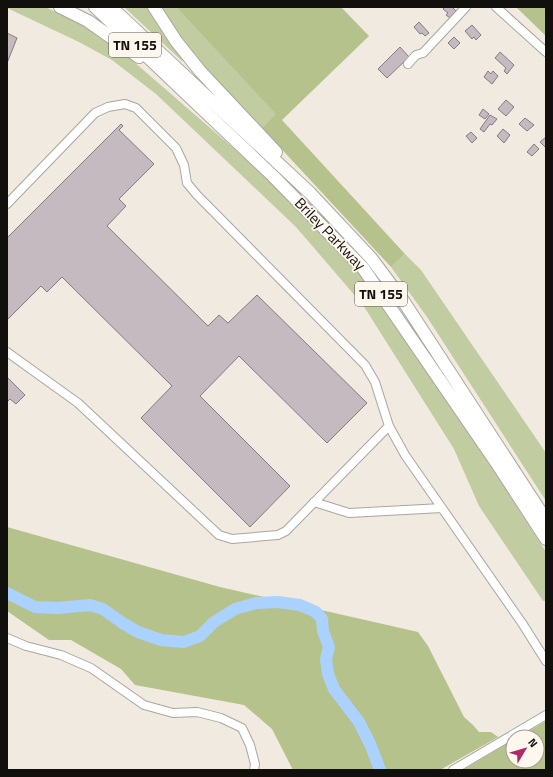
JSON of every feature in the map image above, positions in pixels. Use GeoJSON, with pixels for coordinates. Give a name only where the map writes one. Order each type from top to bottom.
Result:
{"type":"FeatureCollection","features":[{"type":"Feature","properties":{"kind":"highway"},"geometry":{"type":"LineString","coordinates":[[60,7],[88,21],[176,83]]}},
{"type":"Feature","properties":{"kind":"highway","name":"Briley Parkway"},"geometry":{"type":"LineString","coordinates":[[95,7],[274,176],[363,268],[496,462],[546,540]]}},
{"type":"Feature","properties":{"kind":"highway","name":"Briley Parkway"},"geometry":{"type":"LineString","coordinates":[[111,7],[310,193],[371,258],[404,302],[546,520]]}},
{"type":"Feature","properties":{"kind":"highway"},"geometry":{"type":"LineString","coordinates":[[154,7],[176,41],[200,71],[286,162],[310,193]]}},
{"type":"Feature","properties":{"kind":"street"},"geometry":{"type":"LineString","coordinates":[[408,64],[416,55],[423,53],[466,7]]}},
{"type":"Feature","properties":{"kind":"street"},"geometry":{"type":"LineString","coordinates":[[496,7],[546,52]]}},
{"type":"Feature","properties":{"kind":"street"},"geometry":{"type":"LineString","coordinates":[[7,204],[95,113],[108,107],[125,104],[136,108],[176,148],[184,165],[187,183],[197,196],[365,365],[375,382],[389,426],[405,455],[522,623],[546,661]]}},
{"type":"Feature","properties":{"kind":"street"},"geometry":{"type":"LineString","coordinates":[[7,352],[78,403],[219,535],[232,539],[278,534],[286,531],[389,426]]}},
{"type":"Feature","properties":{"kind":"street"},"geometry":{"type":"LineString","coordinates":[[314,502],[349,513],[442,508]]}},
{"type":"Feature","properties":{"kind":"street"},"geometry":{"type":"LineString","coordinates":[[7,638],[26,646],[61,655],[91,668],[144,705],[173,713],[197,712],[221,718],[242,728],[250,745],[255,764],[254,770]]}},
{"type":"Feature","properties":{"kind":"street"},"geometry":{"type":"LineString","coordinates":[[453,770],[546,715]]}},
{"type":"Feature","properties":{"kind":"green space"},"geometry":{"type":"Polygon","coordinates":[[[7,7],[45,7],[86,26],[118,48],[262,173],[359,271],[398,322],[546,552],[546,601],[543,601],[479,506],[454,449],[363,305],[296,227],[156,94],[112,60],[7,7]]]}},
{"type":"Feature","properties":{"kind":"green space"},"geometry":{"type":"Polygon","coordinates":[[[124,7],[151,7],[186,59],[182,61],[124,7]]]}},
{"type":"Feature","properties":{"kind":"green space"},"geometry":{"type":"Polygon","coordinates":[[[162,7],[176,7],[277,114],[262,128],[198,60],[178,34],[162,7]]]}},
{"type":"Feature","properties":{"kind":"green space"},"geometry":{"type":"Polygon","coordinates":[[[176,7],[341,7],[369,36],[282,120],[405,254],[391,267],[262,128],[276,114],[176,7]]]}},
{"type":"Feature","properties":{"kind":"green space"},"geometry":{"type":"Polygon","coordinates":[[[516,7],[546,7],[546,36],[516,7]]]}},
{"type":"Feature","properties":{"kind":"green space"},"geometry":{"type":"Polygon","coordinates":[[[405,254],[421,270],[546,453],[546,501],[427,317],[391,267],[405,254]]]}},
{"type":"Feature","properties":{"kind":"green space"},"geometry":{"type":"Polygon","coordinates":[[[7,527],[220,587],[418,632],[428,646],[464,717],[479,732],[491,732],[498,737],[440,770],[293,770],[272,729],[244,705],[135,685],[121,669],[71,640],[49,640],[7,611],[7,527]]]}},
{"type":"Feature","properties":{"kind":"green space"},"geometry":{"type":"Polygon","coordinates":[[[546,721],[546,770],[463,770],[505,745],[505,769],[545,769],[545,729],[532,729],[546,721]]]}},
{"type":"Feature","properties":{"kind":"building"},"geometry":{"type":"Polygon","coordinates":[[[445,7],[452,7],[456,11],[450,18],[446,15],[448,13],[443,9],[445,7]]]}},
{"type":"Feature","properties":{"kind":"building"},"geometry":{"type":"Polygon","coordinates":[[[419,22],[429,33],[425,36],[422,33],[420,34],[414,27],[419,22]]]}},
{"type":"Feature","properties":{"kind":"building"},"geometry":{"type":"Polygon","coordinates":[[[472,25],[481,35],[476,40],[474,37],[472,39],[465,31],[472,25]]]}},
{"type":"Feature","properties":{"kind":"building"},"geometry":{"type":"Polygon","coordinates":[[[7,33],[17,38],[7,63],[7,33]]]}},
{"type":"Feature","properties":{"kind":"building"},"geometry":{"type":"Polygon","coordinates":[[[454,37],[460,43],[454,49],[448,43],[454,37]]]}},
{"type":"Feature","properties":{"kind":"building"},"geometry":{"type":"Polygon","coordinates":[[[400,47],[409,57],[387,78],[378,69],[400,47]]]}},
{"type":"Feature","properties":{"kind":"building"},"geometry":{"type":"Polygon","coordinates":[[[500,52],[514,65],[507,74],[504,71],[506,68],[495,58],[500,52]]]}},
{"type":"Feature","properties":{"kind":"building"},"geometry":{"type":"Polygon","coordinates":[[[488,71],[491,74],[493,71],[498,76],[492,84],[484,77],[488,71]]]}},
{"type":"Feature","properties":{"kind":"building"},"geometry":{"type":"Polygon","coordinates":[[[506,100],[514,107],[506,116],[498,109],[506,100]]]}},
{"type":"Feature","properties":{"kind":"building"},"geometry":{"type":"Polygon","coordinates":[[[483,109],[489,114],[485,119],[479,115],[483,109]]]}},
{"type":"Feature","properties":{"kind":"building"},"geometry":{"type":"Polygon","coordinates":[[[490,115],[497,119],[492,125],[490,124],[484,132],[480,129],[490,115]]]}},
{"type":"Feature","properties":{"kind":"building"},"geometry":{"type":"Polygon","coordinates":[[[525,118],[534,125],[527,131],[519,124],[525,118]]]}},
{"type":"Feature","properties":{"kind":"building"},"geometry":{"type":"Polygon","coordinates":[[[121,124],[123,126],[119,130],[154,164],[119,199],[126,206],[107,226],[208,326],[219,315],[228,323],[257,295],[367,403],[327,443],[239,356],[200,396],[290,486],[250,527],[141,418],[172,386],[62,277],[47,292],[41,286],[7,320],[7,238],[121,124]]]}},
{"type":"Feature","properties":{"kind":"building"},"geometry":{"type":"Polygon","coordinates":[[[503,129],[510,135],[504,143],[497,136],[503,129]]]}},
{"type":"Feature","properties":{"kind":"building"},"geometry":{"type":"Polygon","coordinates":[[[471,132],[477,138],[472,143],[466,136],[471,132]]]}},
{"type":"Feature","properties":{"kind":"building"},"geometry":{"type":"Polygon","coordinates":[[[546,137],[546,148],[540,142],[546,137]]]}},
{"type":"Feature","properties":{"kind":"building"},"geometry":{"type":"Polygon","coordinates":[[[534,144],[539,149],[532,156],[527,152],[534,144]]]}},
{"type":"Feature","properties":{"kind":"building"},"geometry":{"type":"Polygon","coordinates":[[[7,377],[25,395],[16,404],[10,399],[7,401],[7,377]]]}},
{"type":"Feature","properties":{"kind":"waterway"},"geometry":{"type":"LineString","coordinates":[[7,593],[35,607],[58,608],[90,605],[103,609],[138,632],[161,640],[184,642],[200,636],[214,622],[235,609],[256,603],[278,602],[300,605],[316,612],[322,619],[323,631],[329,647],[326,659],[328,674],[334,689],[359,722],[371,746],[380,770]]}}]}
